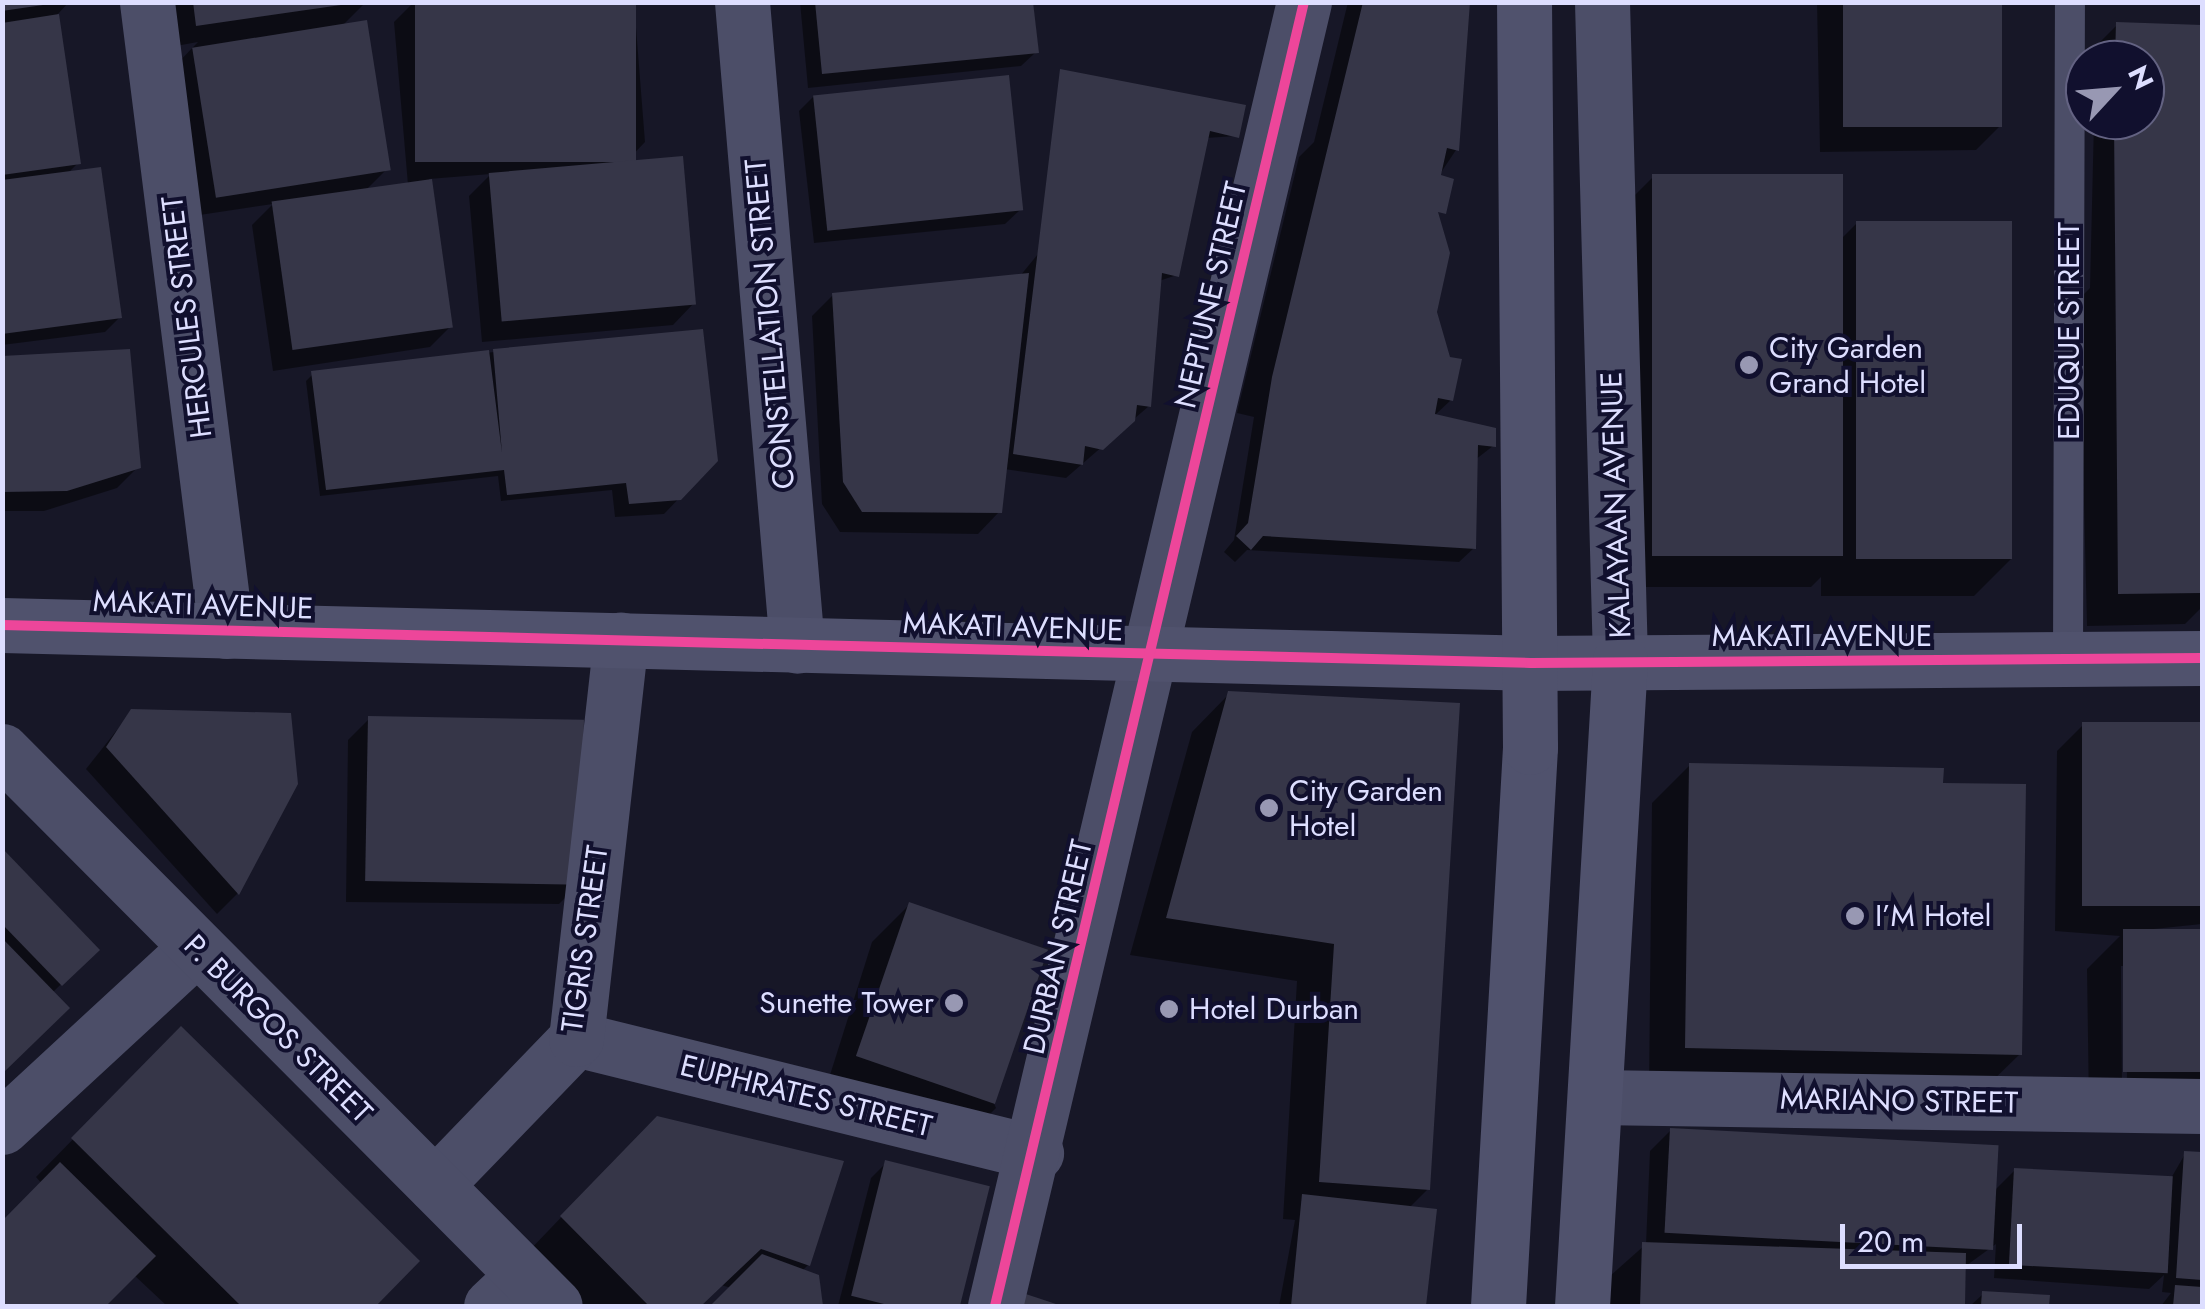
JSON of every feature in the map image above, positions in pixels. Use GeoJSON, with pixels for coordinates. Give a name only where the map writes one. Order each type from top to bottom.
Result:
{"type":"FeatureCollection","features":[{"type":"Feature","properties":{"kind":"main road"},"geometry":{"type":"LineString","coordinates":[[1498,1306],[1531,664],[1524,2]]}},
{"type":"Feature","properties":{"kind":"main road","name":"MAKATI AVENUE"},"geometry":{"type":"LineString","coordinates":[[2,624],[1531,664],[1620,660],[2202,658]]}},
{"type":"Feature","properties":{"kind":"main road","name":"KALAYAAN AVENUE"},"geometry":{"type":"LineString","coordinates":[[1582,1306],[1620,660]]}},
{"type":"Feature","properties":{"kind":"street","name":"HERCULES STREET"},"geometry":{"type":"LineString","coordinates":[[148,2],[226,631]]}},
{"type":"Feature","properties":{"kind":"street","name":"CONSTELLATION STREET"},"geometry":{"type":"LineString","coordinates":[[742,2],[797,646]]}},
{"type":"Feature","properties":{"kind":"street","name":"NEPTUNE STREET"},"geometry":{"type":"LineString","coordinates":[[1150,655],[1304,2]]}},
{"type":"Feature","properties":{"kind":"street","name":"KALAYAAN AVENUE"},"geometry":{"type":"LineString","coordinates":[[1602,2],[1620,660]]}},
{"type":"Feature","properties":{"kind":"street","name":"TIGRIS STREET"},"geometry":{"type":"LineString","coordinates":[[436,1185],[576,1038],[621,640]]}},
{"type":"Feature","properties":{"kind":"street","name":"DURBAN STREET"},"geometry":{"type":"LineString","coordinates":[[995,1306],[1036,1153],[1150,655]]}},
{"type":"Feature","properties":{"kind":"street","name":"P. BURGOS STREET"},"geometry":{"type":"LineString","coordinates":[[2,751],[436,1185],[523,1296]]}},
{"type":"Feature","properties":{"kind":"street"},"geometry":{"type":"LineString","coordinates":[[2,1127],[196,949]]}},
{"type":"Feature","properties":{"kind":"street","name":"EUPHRATES STREET"},"geometry":{"type":"LineString","coordinates":[[576,1038],[1036,1153]]}},
{"type":"Feature","properties":{"kind":"street","name":"MARIANO STREET"},"geometry":{"type":"LineString","coordinates":[[1595,1097],[2202,1106]]}},
{"type":"Feature","properties":{"kind":"lane","name":"EDUQUE STREET"},"geometry":{"type":"LineString","coordinates":[[2068,659],[2070,2]]}},
{"type":"Feature","properties":{"kind":"building"},"geometry":{"type":"Polygon","coordinates":[[[2,2],[43,2],[43,5],[2,11],[2,2]]]}},
{"type":"Feature","properties":{"kind":"building"},"geometry":{"type":"Polygon","coordinates":[[[193,2],[341,2],[341,5],[196,26],[193,2]]]}},
{"type":"Feature","properties":{"kind":"building"},"geometry":{"type":"Polygon","coordinates":[[[415,2],[636,2],[636,162],[415,162],[415,2]]]}},
{"type":"Feature","properties":{"kind":"building"},"geometry":{"type":"Polygon","coordinates":[[[815,2],[1033,2],[1039,53],[822,74],[815,2]]]}},
{"type":"Feature","properties":{"kind":"building"},"geometry":{"type":"Polygon","coordinates":[[[1363,2],[1470,2],[1459,151],[1447,148],[1441,175],[1454,179],[1446,214],[1438,212],[1450,253],[1437,312],[1450,357],[1462,359],[1453,401],[1438,398],[1435,414],[1496,428],[1496,447],[1478,445],[1476,549],[1263,536],[1251,550],[1236,536],[1248,523],[1272,377],[1363,2]]]}},
{"type":"Feature","properties":{"kind":"building"},"geometry":{"type":"Polygon","coordinates":[[[1843,2],[2002,2],[2002,127],[1843,127],[1843,2]]]}},
{"type":"Feature","properties":{"kind":"building"},"geometry":{"type":"Polygon","coordinates":[[[59,14],[81,164],[2,175],[2,23],[59,14]]]}},
{"type":"Feature","properties":{"kind":"building"},"geometry":{"type":"Polygon","coordinates":[[[367,20],[391,170],[216,198],[192,48],[367,20]]]}},
{"type":"Feature","properties":{"kind":"building"},"geometry":{"type":"Polygon","coordinates":[[[2116,22],[2202,25],[2202,593],[2118,594],[2114,140],[2165,140],[2165,40],[2116,40],[2116,22]]]}},
{"type":"Feature","properties":{"kind":"building"},"geometry":{"type":"Polygon","coordinates":[[[1060,69],[1246,105],[1239,138],[1210,131],[1179,277],[1162,273],[1151,407],[1137,405],[1135,421],[1103,450],[1085,446],[1083,465],[1013,454],[1060,69]]]}},
{"type":"Feature","properties":{"kind":"building"},"geometry":{"type":"Polygon","coordinates":[[[1009,75],[1023,210],[827,231],[813,96],[1009,75]]]}},
{"type":"Feature","properties":{"kind":"building"},"geometry":{"type":"Polygon","coordinates":[[[683,156],[696,304],[502,321],[489,173],[683,156]]]}},
{"type":"Feature","properties":{"kind":"building"},"geometry":{"type":"Polygon","coordinates":[[[101,167],[122,318],[2,334],[2,180],[101,167]]]}},
{"type":"Feature","properties":{"kind":"building","name":"City Garden Grand Hotel"},"geometry":{"type":"Polygon","coordinates":[[[1652,174],[1843,174],[1843,556],[1652,556],[1652,174]]]}},
{"type":"Feature","properties":{"kind":"building"},"geometry":{"type":"Polygon","coordinates":[[[432,179],[453,328],[292,350],[272,202],[432,179]]]}},
{"type":"Feature","properties":{"kind":"building"},"geometry":{"type":"Polygon","coordinates":[[[1856,221],[2012,221],[2012,559],[1856,559],[1856,221]]]}},
{"type":"Feature","properties":{"kind":"building"},"geometry":{"type":"Polygon","coordinates":[[[1029,273],[1002,513],[862,512],[843,482],[832,293],[1029,273]]]}},
{"type":"Feature","properties":{"kind":"building"},"geometry":{"type":"Polygon","coordinates":[[[703,329],[718,461],[681,500],[629,504],[626,483],[507,495],[504,470],[326,490],[311,371],[489,350],[502,453],[493,349],[703,329]]]}},
{"type":"Feature","properties":{"kind":"building"},"geometry":{"type":"Polygon","coordinates":[[[130,349],[141,468],[67,491],[2,492],[2,356],[130,349]]]}},
{"type":"Feature","properties":{"kind":"building"},"geometry":{"type":"Polygon","coordinates":[[[1228,691],[1460,703],[1430,1190],[1319,1182],[1334,944],[1166,918],[1228,691]]]}},
{"type":"Feature","properties":{"kind":"building"},"geometry":{"type":"Polygon","coordinates":[[[131,709],[291,713],[298,784],[239,895],[106,747],[131,709]]]}},
{"type":"Feature","properties":{"kind":"building"},"geometry":{"type":"Polygon","coordinates":[[[368,716],[584,720],[581,885],[365,881],[368,716]]]}},
{"type":"Feature","properties":{"kind":"building"},"geometry":{"type":"Polygon","coordinates":[[[2082,722],[2202,722],[2202,906],[2082,906],[2082,722]]]}},
{"type":"Feature","properties":{"kind":"building","name":"I’M Hotel"},"geometry":{"type":"Polygon","coordinates":[[[1689,763],[1944,768],[1943,783],[2026,784],[2022,1055],[1685,1048],[1689,763]]]}},
{"type":"Feature","properties":{"kind":"building"},"geometry":{"type":"Polygon","coordinates":[[[2,848],[100,950],[62,986],[2,924],[2,848]]]}},
{"type":"Feature","properties":{"kind":"building","name":"Sunette Tower"},"geometry":{"type":"Polygon","coordinates":[[[909,902],[1048,950],[995,1104],[856,1056],[909,902]]]}},
{"type":"Feature","properties":{"kind":"building"},"geometry":{"type":"Polygon","coordinates":[[[2123,929],[2202,929],[2202,1072],[2123,1072],[2123,929]]]}},
{"type":"Feature","properties":{"kind":"building"},"geometry":{"type":"Polygon","coordinates":[[[2,938],[70,1008],[2,1074],[2,938]]]}},
{"type":"Feature","properties":{"kind":"building"},"geometry":{"type":"Polygon","coordinates":[[[181,1026],[420,1261],[376,1306],[241,1306],[71,1138],[181,1026]]]}},
{"type":"Feature","properties":{"kind":"building"},"geometry":{"type":"Polygon","coordinates":[[[657,1116],[844,1161],[810,1266],[761,1249],[701,1306],[649,1306],[560,1216],[657,1116]]]}},
{"type":"Feature","properties":{"kind":"building"},"geometry":{"type":"Polygon","coordinates":[[[1670,1128],[1999,1145],[1993,1250],[1665,1233],[1670,1128]]]}},
{"type":"Feature","properties":{"kind":"building"},"geometry":{"type":"Polygon","coordinates":[[[2184,1151],[2202,1152],[2202,1280],[2176,1278],[2184,1151]]]}},
{"type":"Feature","properties":{"kind":"building"},"geometry":{"type":"Polygon","coordinates":[[[885,1160],[990,1186],[960,1306],[892,1306],[851,1296],[885,1160]]]}},
{"type":"Feature","properties":{"kind":"building"},"geometry":{"type":"Polygon","coordinates":[[[60,1162],[156,1256],[106,1306],[2,1306],[2,1221],[60,1162]]]}},
{"type":"Feature","properties":{"kind":"building"},"geometry":{"type":"Polygon","coordinates":[[[2014,1168],[2173,1176],[2168,1273],[2009,1265],[2014,1168]]]}},
{"type":"Feature","properties":{"kind":"building"},"geometry":{"type":"Polygon","coordinates":[[[1302,1194],[1437,1209],[1426,1306],[1291,1306],[1302,1194]]]}},
{"type":"Feature","properties":{"kind":"building"},"geometry":{"type":"Polygon","coordinates":[[[1642,1242],[1966,1253],[1965,1306],[1640,1306],[1642,1242]]]}},
{"type":"Feature","properties":{"kind":"building"},"geometry":{"type":"Polygon","coordinates":[[[762,1254],[819,1275],[823,1306],[710,1306],[762,1254]]]}},
{"type":"Feature","properties":{"kind":"building"},"geometry":{"type":"Polygon","coordinates":[[[2175,1285],[2202,1287],[2202,1306],[2173,1306],[2175,1285]]]}},
{"type":"Feature","properties":{"kind":"building"},"geometry":{"type":"Polygon","coordinates":[[[1014,1290],[1062,1306],[1010,1306],[1014,1290]]]}},
{"type":"Feature","properties":{"kind":"building"},"geometry":{"type":"Polygon","coordinates":[[[1982,1291],[2050,1295],[2049,1306],[1981,1306],[1982,1291]]]}},
{"type":"Feature","properties":{"kind":"cycle path"},"geometry":{"type":"LineString","coordinates":[[995,1306],[1304,2]]}},
{"type":"Feature","properties":{"kind":"cycle path"},"geometry":{"type":"LineString","coordinates":[[2,625],[1531,663],[2202,658]]}},
{"type":"Feature","properties":{"kind":"place","name":"City Garden Grand Hotel"},"geometry":{"type":"Point","coordinates":[1749,365]}},
{"type":"Feature","properties":{"kind":"place","name":"City Garden Hotel"},"geometry":{"type":"Point","coordinates":[1269,808]}},
{"type":"Feature","properties":{"kind":"place","name":"I’M Hotel"},"geometry":{"type":"Point","coordinates":[1855,916]}},
{"type":"Feature","properties":{"kind":"place","name":"Sunette Tower"},"geometry":{"type":"Point","coordinates":[954,1003]}},
{"type":"Feature","properties":{"kind":"place","name":"Hotel Durban"},"geometry":{"type":"Point","coordinates":[1169,1009]}}]}
